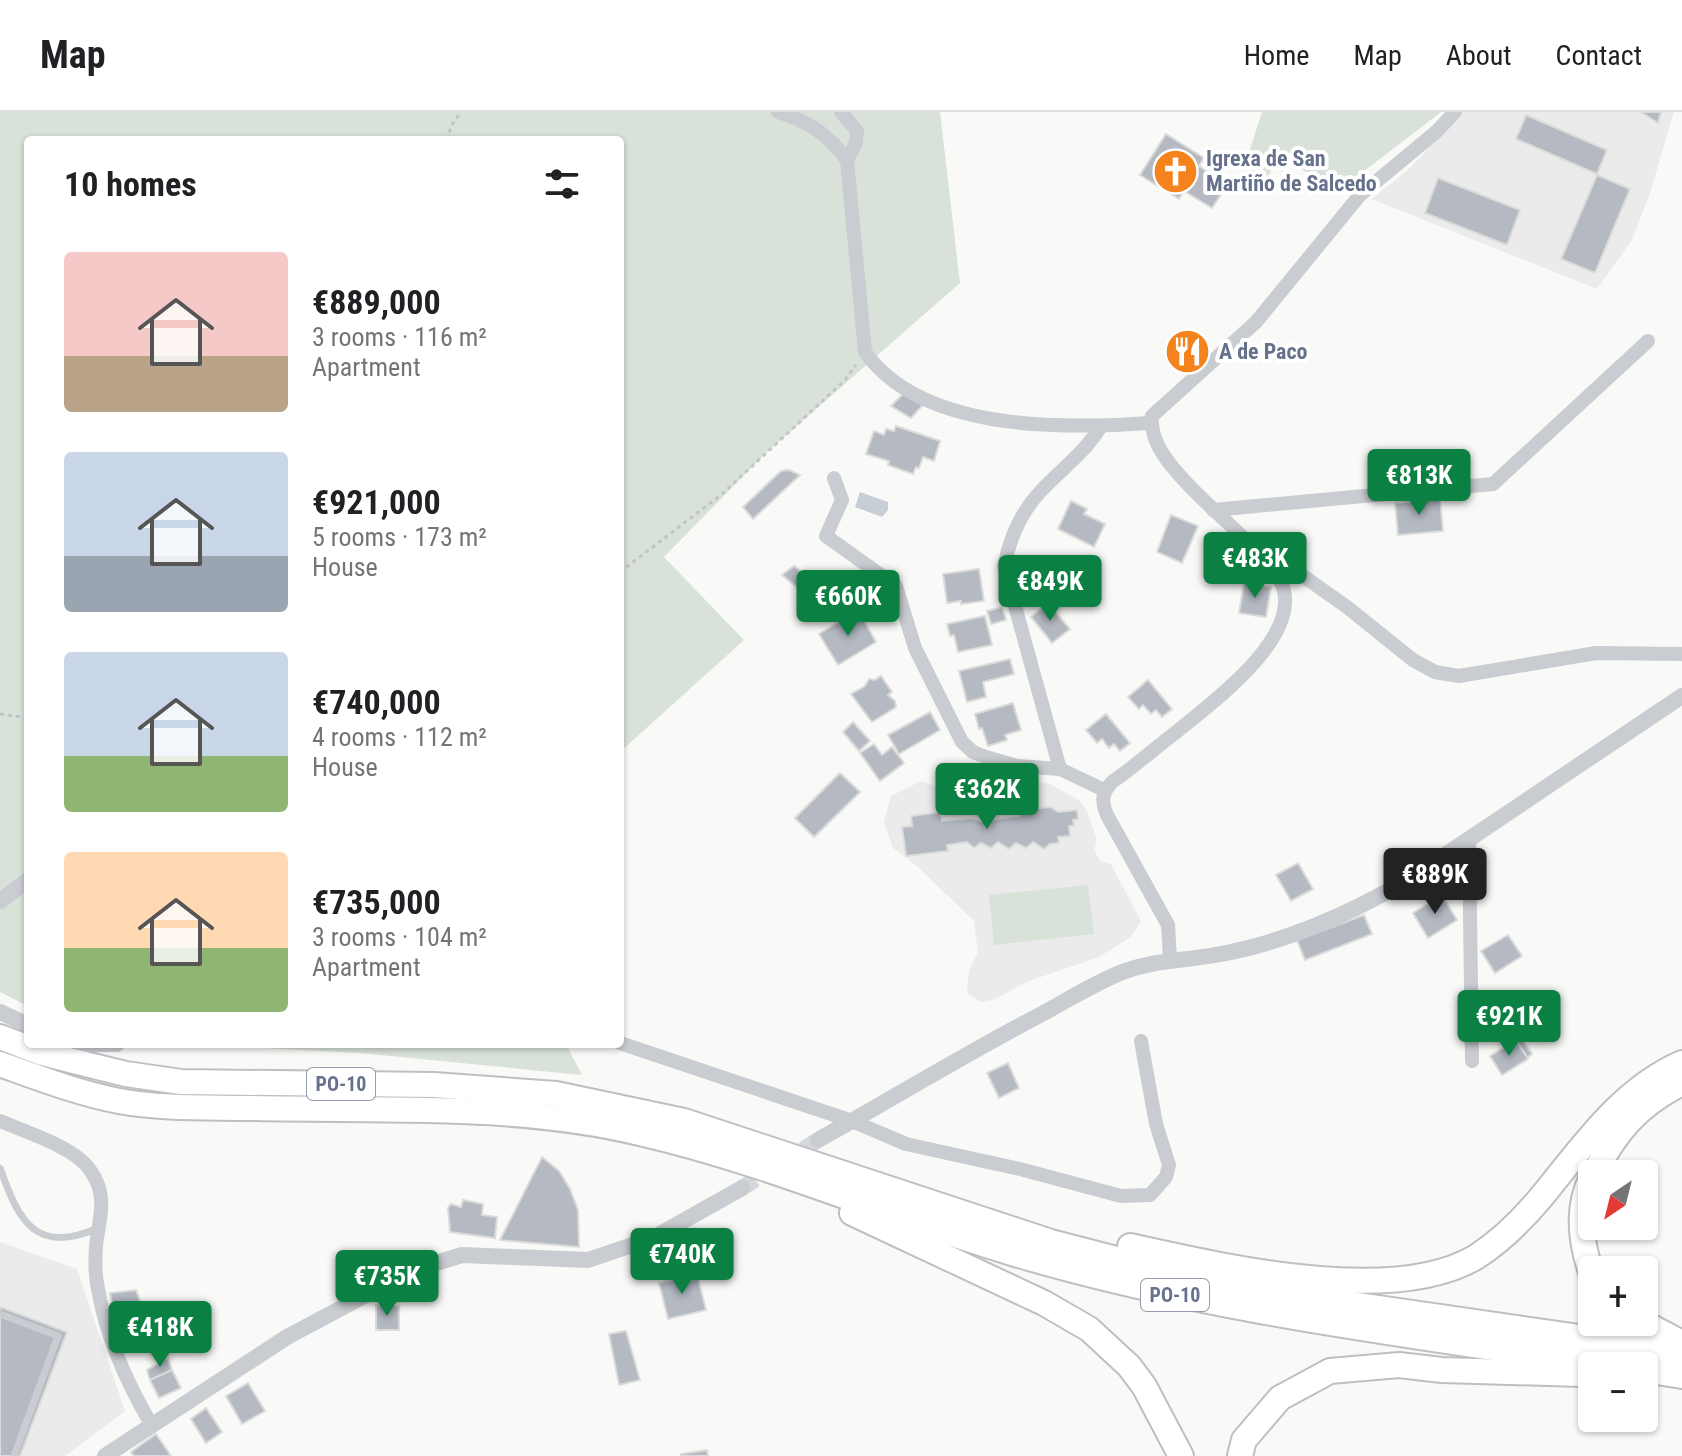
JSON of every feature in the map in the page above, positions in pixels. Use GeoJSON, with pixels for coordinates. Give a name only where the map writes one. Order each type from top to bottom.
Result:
{"type":"FeatureCollection","features":[{"type":"Feature","properties":{"kind":"highway","name":"PO-10"},"geometry":{"type":"LineString","coordinates":[[0,1037],[24,1045]]}},
{"type":"Feature","properties":{"kind":"highway","name":"PO-10"},"geometry":{"type":"LineString","coordinates":[[34,1048],[126,1074],[181,1082],[434,1085],[556,1094],[684,1121],[1051,1242],[1167,1272],[1295,1296],[1682,1352]]}},
{"type":"Feature","properties":{"kind":"highway"},"geometry":{"type":"LineString","coordinates":[[853,1177],[1092,1238],[1209,1263],[1323,1278],[1372,1280],[1413,1277],[1474,1257],[1507,1233],[1627,1098],[1661,1072],[1682,1063]]}},
{"type":"Feature","properties":{"kind":"highway","name":"PO-10"},"geometry":{"type":"LineString","coordinates":[[0,1064],[76,1091],[123,1102],[276,1109],[428,1109],[552,1119],[639,1133],[745,1176],[1166,1294],[1293,1318],[1578,1360]]}},
{"type":"Feature","properties":{"kind":"highway"},"geometry":{"type":"LineString","coordinates":[[1602,1160],[1617,1133],[1634,1115],[1652,1100],[1682,1083]]}},
{"type":"Feature","properties":{"kind":"highway"},"geometry":{"type":"LineString","coordinates":[[745,1176],[1044,1303],[1089,1329],[1129,1366],[1144,1386],[1181,1456]]}},
{"type":"Feature","properties":{"kind":"highway"},"geometry":{"type":"LineString","coordinates":[[1658,1330],[1682,1343]]}},
{"type":"Feature","properties":{"kind":"highway"},"geometry":{"type":"LineString","coordinates":[[1240,1456],[1244,1440],[1280,1398],[1330,1371],[1399,1365],[1442,1370],[1578,1374]]}},
{"type":"Feature","properties":{"kind":"highway"},"geometry":{"type":"LineString","coordinates":[[1658,1374],[1682,1376]]}},
{"type":"Feature","properties":{"kind":"street"},"geometry":{"type":"LineString","coordinates":[[778,112],[818,129],[847,160],[865,352],[875,367],[895,382],[945,408],[1017,422],[1082,428],[1151,423]]}},
{"type":"Feature","properties":{"kind":"street"},"geometry":{"type":"LineString","coordinates":[[841,112],[857,131],[856,143],[847,160]]}},
{"type":"Feature","properties":{"kind":"street"},"geometry":{"type":"LineString","coordinates":[[1170,960],[1168,925],[1107,815],[1104,790],[1229,689],[1255,662],[1278,629],[1284,614],[1283,586],[1256,550],[1193,493],[1171,465],[1155,440],[1152,416],[1256,322],[1360,195],[1436,132],[1455,112]]}},
{"type":"Feature","properties":{"kind":"street"},"geometry":{"type":"LineString","coordinates":[[1213,510],[1493,484],[1648,341]]}},
{"type":"Feature","properties":{"kind":"street"},"geometry":{"type":"LineString","coordinates":[[1060,769],[1004,566],[1010,538],[1026,509],[1041,490],[1089,446],[1101,426]]}},
{"type":"Feature","properties":{"kind":"street"},"geometry":{"type":"LineString","coordinates":[[834,478],[842,500],[826,536],[896,586],[915,648],[962,742],[973,752],[1017,766],[1060,769],[1104,790]]}},
{"type":"Feature","properties":{"kind":"street"},"geometry":{"type":"LineString","coordinates":[[1256,550],[1276,557],[1347,607],[1413,660],[1435,672],[1459,676],[1596,653],[1682,654]]}},
{"type":"Feature","properties":{"kind":"street"},"geometry":{"type":"LineString","coordinates":[[818,1140],[977,1048],[1116,974],[1145,964],[1256,946],[1338,918],[1399,885],[1682,696]]}},
{"type":"Feature","properties":{"kind":"street"},"geometry":{"type":"LineString","coordinates":[[1469,839],[1472,1061]]}},
{"type":"Feature","properties":{"kind":"street"},"geometry":{"type":"LineString","coordinates":[[0,901],[24,883]]}},
{"type":"Feature","properties":{"kind":"street"},"geometry":{"type":"LineString","coordinates":[[0,1012],[24,1023]]}},
{"type":"Feature","properties":{"kind":"street"},"geometry":{"type":"LineString","coordinates":[[624,1044],[852,1121],[906,1144],[1020,1169],[1121,1196],[1150,1195],[1166,1177],[1169,1165],[1156,1124],[1141,1041]]}},
{"type":"Feature","properties":{"kind":"street"},"geometry":{"type":"LineString","coordinates":[[0,1121],[69,1152],[89,1167],[95,1178],[102,1204],[95,1266],[98,1291],[116,1351],[134,1395],[151,1424]]}},
{"type":"Feature","properties":{"kind":"street"},"geometry":{"type":"LineString","coordinates":[[105,1456],[287,1337],[411,1271],[462,1255],[588,1260],[653,1238],[745,1176]]}},
{"type":"Feature","properties":{"kind":"lane"},"geometry":{"type":"LineString","coordinates":[[0,1168],[20,1213],[31,1228],[42,1235],[62,1238],[80,1236],[100,1227]]}},
{"type":"Feature","properties":{"kind":"lane"},"geometry":{"type":"LineString","coordinates":[[0,1314],[58,1336],[14,1456]]}},
{"type":"Feature","properties":{"kind":"path"},"geometry":{"type":"LineString","coordinates":[[448,136],[461,112]]}},
{"type":"Feature","properties":{"kind":"path"},"geometry":{"type":"LineString","coordinates":[[624,569],[722,494],[845,380],[865,352]]}},
{"type":"Feature","properties":{"kind":"path"},"geometry":{"type":"LineString","coordinates":[[0,714],[24,717]]}},
{"type":"Feature","properties":{"kind":"shaded area"},"geometry":{"type":"Polygon","coordinates":[[[0,112],[940,112],[960,283],[767,452],[664,557],[744,640],[624,748],[624,136],[24,136],[24,1004],[0,992],[0,112]]]}},
{"type":"Feature","properties":{"kind":"shaded area"},"geometry":{"type":"Polygon","coordinates":[[[1262,112],[1441,112],[1341,189],[1278,158],[1266,181],[1244,168],[1262,112]]]}},
{"type":"Feature","properties":{"kind":"shaded area"},"geometry":{"type":"Polygon","coordinates":[[[1463,112],[1674,112],[1650,193],[1632,240],[1597,289],[1372,199],[1411,167],[1463,112]]]}},
{"type":"Feature","properties":{"kind":"shaded area"},"geometry":{"type":"Polygon","coordinates":[[[860,492],[888,502],[888,510],[882,517],[855,507],[860,492]]]}},
{"type":"Feature","properties":{"kind":"shaded area"},"geometry":{"type":"Polygon","coordinates":[[[1005,778],[1048,783],[1079,800],[1087,811],[1097,840],[1094,850],[1101,862],[1111,864],[1141,921],[1131,937],[1099,957],[1029,981],[993,1000],[981,1002],[967,993],[969,970],[978,952],[974,921],[918,867],[893,848],[884,822],[891,796],[921,781],[945,790],[955,788],[958,782],[1005,778]]]}},
{"type":"Feature","properties":{"kind":"shaded area"},"geometry":{"type":"Polygon","coordinates":[[[1088,885],[1094,934],[994,945],[989,895],[1088,885]]]}},
{"type":"Feature","properties":{"kind":"shaded area"},"geometry":{"type":"Polygon","coordinates":[[[264,1048],[568,1048],[582,1075],[360,1053],[264,1048]]]}},
{"type":"Feature","properties":{"kind":"shaded area"},"geometry":{"type":"Polygon","coordinates":[[[0,1242],[77,1269],[125,1411],[65,1456],[0,1456],[0,1242]]]}},
{"type":"Feature","properties":{"kind":"building"},"geometry":{"type":"Polygon","coordinates":[[[1641,112],[1661,112],[1658,123],[1641,112]]]}},
{"type":"Feature","properties":{"kind":"building"},"geometry":{"type":"Polygon","coordinates":[[[1526,115],[1607,150],[1597,174],[1516,139],[1526,115]]]}},
{"type":"Feature","properties":{"kind":"building","name":"Igrexa de San Martiño de Salcedo"},"geometry":{"type":"Polygon","coordinates":[[[1166,134],[1204,158],[1199,166],[1228,184],[1212,208],[1184,191],[1179,199],[1140,175],[1166,134]]]}},
{"type":"Feature","properties":{"kind":"building"},"geometry":{"type":"Polygon","coordinates":[[[1597,175],[1630,189],[1595,273],[1561,259],[1597,175]]]}},
{"type":"Feature","properties":{"kind":"building"},"geometry":{"type":"Polygon","coordinates":[[[1438,178],[1520,210],[1507,245],[1425,213],[1438,178]]]}},
{"type":"Feature","properties":{"kind":"building"},"geometry":{"type":"Polygon","coordinates":[[[903,394],[923,405],[911,418],[891,406],[903,394]]]}},
{"type":"Feature","properties":{"kind":"building"},"geometry":{"type":"Polygon","coordinates":[[[896,426],[940,441],[934,461],[923,457],[913,474],[888,465],[889,461],[866,454],[874,431],[884,435],[886,429],[894,431],[896,426]]]}},
{"type":"Feature","properties":{"kind":"building"},"geometry":{"type":"Polygon","coordinates":[[[789,470],[800,475],[753,519],[743,507],[781,471],[789,470]]]}},
{"type":"Feature","properties":{"kind":"building"},"geometry":{"type":"Polygon","coordinates":[[[1440,499],[1443,531],[1398,535],[1395,503],[1440,499]]]}},
{"type":"Feature","properties":{"kind":"building"},"geometry":{"type":"Polygon","coordinates":[[[1071,501],[1087,509],[1084,514],[1105,524],[1094,547],[1058,529],[1071,501]]]}},
{"type":"Feature","properties":{"kind":"building"},"geometry":{"type":"Polygon","coordinates":[[[1171,515],[1198,526],[1182,563],[1157,552],[1171,515]]]}},
{"type":"Feature","properties":{"kind":"building"},"geometry":{"type":"Polygon","coordinates":[[[794,566],[807,576],[798,588],[782,575],[794,566]]]}},
{"type":"Feature","properties":{"kind":"building"},"geometry":{"type":"Polygon","coordinates":[[[979,569],[984,601],[947,603],[943,574],[979,569]]]}},
{"type":"Feature","properties":{"kind":"building"},"geometry":{"type":"Polygon","coordinates":[[[1244,583],[1271,587],[1266,617],[1239,613],[1244,583]]]}},
{"type":"Feature","properties":{"kind":"building"},"geometry":{"type":"Polygon","coordinates":[[[1048,603],[1070,629],[1052,643],[1031,617],[1048,603]]]}},
{"type":"Feature","properties":{"kind":"building"},"geometry":{"type":"Polygon","coordinates":[[[1002,607],[1006,620],[991,624],[987,611],[1002,607]]]}},
{"type":"Feature","properties":{"kind":"building"},"geometry":{"type":"Polygon","coordinates":[[[858,610],[876,642],[838,665],[819,634],[858,610]]]}},
{"type":"Feature","properties":{"kind":"building"},"geometry":{"type":"Polygon","coordinates":[[[985,616],[992,645],[958,652],[954,635],[950,636],[947,624],[985,616]]]}},
{"type":"Feature","properties":{"kind":"building"},"geometry":{"type":"Polygon","coordinates":[[[1010,659],[1014,674],[983,682],[986,697],[967,702],[959,671],[1010,659]]]}},
{"type":"Feature","properties":{"kind":"building"},"geometry":{"type":"Polygon","coordinates":[[[881,676],[892,692],[888,695],[895,701],[896,707],[872,722],[851,694],[865,686],[869,679],[875,680],[881,676]]]}},
{"type":"Feature","properties":{"kind":"building"},"geometry":{"type":"Polygon","coordinates":[[[1148,680],[1172,709],[1162,717],[1156,710],[1151,714],[1143,705],[1139,709],[1128,697],[1148,680]]]}},
{"type":"Feature","properties":{"kind":"building"},"geometry":{"type":"Polygon","coordinates":[[[1013,703],[1021,730],[1005,735],[1007,740],[988,746],[975,714],[1013,703]]]}},
{"type":"Feature","properties":{"kind":"building"},"geometry":{"type":"Polygon","coordinates":[[[930,712],[940,730],[899,754],[888,735],[930,712]]]}},
{"type":"Feature","properties":{"kind":"building"},"geometry":{"type":"Polygon","coordinates":[[[1106,714],[1130,743],[1120,751],[1114,744],[1109,748],[1102,739],[1097,743],[1086,730],[1106,714]]]}},
{"type":"Feature","properties":{"kind":"building"},"geometry":{"type":"Polygon","coordinates":[[[853,722],[870,741],[859,751],[843,732],[853,722]]]}},
{"type":"Feature","properties":{"kind":"building"},"geometry":{"type":"Polygon","coordinates":[[[874,744],[882,755],[892,747],[904,763],[880,781],[860,753],[874,744]]]}},
{"type":"Feature","properties":{"kind":"building"},"geometry":{"type":"Polygon","coordinates":[[[840,773],[860,792],[814,837],[795,818],[840,773]]]}},
{"type":"Feature","properties":{"kind":"building"},"geometry":{"type":"Polygon","coordinates":[[[1051,807],[1058,812],[1077,810],[1078,819],[1073,820],[1074,826],[1069,826],[1070,836],[1058,837],[1059,843],[1050,844],[1044,849],[1033,842],[1026,848],[1016,843],[1009,849],[998,842],[991,848],[981,843],[974,848],[967,842],[947,845],[948,851],[906,856],[902,827],[912,826],[911,816],[941,812],[942,821],[972,818],[981,821],[1020,816],[1026,809],[1051,807]]]}},
{"type":"Feature","properties":{"kind":"building"},"geometry":{"type":"Polygon","coordinates":[[[1298,863],[1313,889],[1291,901],[1276,875],[1298,863]]]}},
{"type":"Feature","properties":{"kind":"building"},"geometry":{"type":"Polygon","coordinates":[[[1442,895],[1457,920],[1428,938],[1413,913],[1442,895]]]}},
{"type":"Feature","properties":{"kind":"building"},"geometry":{"type":"Polygon","coordinates":[[[1364,915],[1372,934],[1305,960],[1297,940],[1364,915]]]}},
{"type":"Feature","properties":{"kind":"building"},"geometry":{"type":"Polygon","coordinates":[[[1508,935],[1522,956],[1495,973],[1481,951],[1508,935]]]}},
{"type":"Feature","properties":{"kind":"building"},"geometry":{"type":"Polygon","coordinates":[[[1521,1037],[1532,1054],[1527,1058],[1516,1040],[1521,1037]]]}},
{"type":"Feature","properties":{"kind":"building"},"geometry":{"type":"Polygon","coordinates":[[[1516,1040],[1528,1059],[1502,1075],[1490,1056],[1516,1040]]]}},
{"type":"Feature","properties":{"kind":"building"},"geometry":{"type":"Polygon","coordinates":[[[1008,1063],[1019,1088],[999,1098],[987,1073],[1008,1063]]]}},
{"type":"Feature","properties":{"kind":"building"},"geometry":{"type":"Polygon","coordinates":[[[542,1157],[559,1171],[570,1189],[578,1210],[579,1247],[500,1240],[542,1157]]]}},
{"type":"Feature","properties":{"kind":"building"},"geometry":{"type":"Polygon","coordinates":[[[463,1200],[483,1204],[482,1215],[497,1217],[495,1238],[450,1232],[448,1208],[451,1204],[461,1207],[463,1200]]]}},
{"type":"Feature","properties":{"kind":"building"},"geometry":{"type":"Polygon","coordinates":[[[697,1274],[706,1310],[668,1319],[659,1283],[697,1274]]]}},
{"type":"Feature","properties":{"kind":"building"},"geometry":{"type":"Polygon","coordinates":[[[136,1290],[141,1304],[112,1305],[110,1293],[136,1290]]]}},
{"type":"Feature","properties":{"kind":"building"},"geometry":{"type":"Polygon","coordinates":[[[112,1305],[124,1305],[129,1326],[118,1330],[112,1305]]]}},
{"type":"Feature","properties":{"kind":"building"},"geometry":{"type":"Polygon","coordinates":[[[376,1305],[399,1306],[399,1330],[376,1330],[376,1305]]]}},
{"type":"Feature","properties":{"kind":"building"},"geometry":{"type":"Polygon","coordinates":[[[0,1307],[67,1332],[20,1456],[0,1456],[0,1307]]]}},
{"type":"Feature","properties":{"kind":"building"},"geometry":{"type":"Polygon","coordinates":[[[626,1331],[640,1380],[619,1385],[609,1334],[626,1331]]]}},
{"type":"Feature","properties":{"kind":"building"},"geometry":{"type":"Polygon","coordinates":[[[168,1358],[172,1370],[150,1380],[147,1370],[168,1358]]]}},
{"type":"Feature","properties":{"kind":"building"},"geometry":{"type":"Polygon","coordinates":[[[172,1370],[181,1388],[159,1398],[150,1380],[172,1370]]]}},
{"type":"Feature","properties":{"kind":"building"},"geometry":{"type":"Polygon","coordinates":[[[248,1383],[265,1411],[242,1424],[226,1396],[248,1383]]]}},
{"type":"Feature","properties":{"kind":"building"},"geometry":{"type":"Polygon","coordinates":[[[206,1408],[222,1432],[206,1443],[191,1419],[206,1408]]]}},
{"type":"Feature","properties":{"kind":"building"},"geometry":{"type":"Polygon","coordinates":[[[156,1434],[171,1456],[134,1456],[131,1452],[156,1434]]]}},
{"type":"Feature","properties":{"kind":"building"},"geometry":{"type":"Polygon","coordinates":[[[707,1450],[708,1456],[681,1456],[681,1454],[707,1450]]]}},
{"type":"Feature","properties":{"kind":"tunnel"},"geometry":{"type":"LineString","coordinates":[[742,1188],[818,1140]]}},
{"type":"Feature","properties":{"kind":"place","name":"Igrexa de San Martiño de Salcedo"},"geometry":{"type":"Point","coordinates":[1175,171]}},
{"type":"Feature","properties":{"kind":"place","name":"A de Paco"},"geometry":{"type":"Point","coordinates":[1188,351]}}]}
